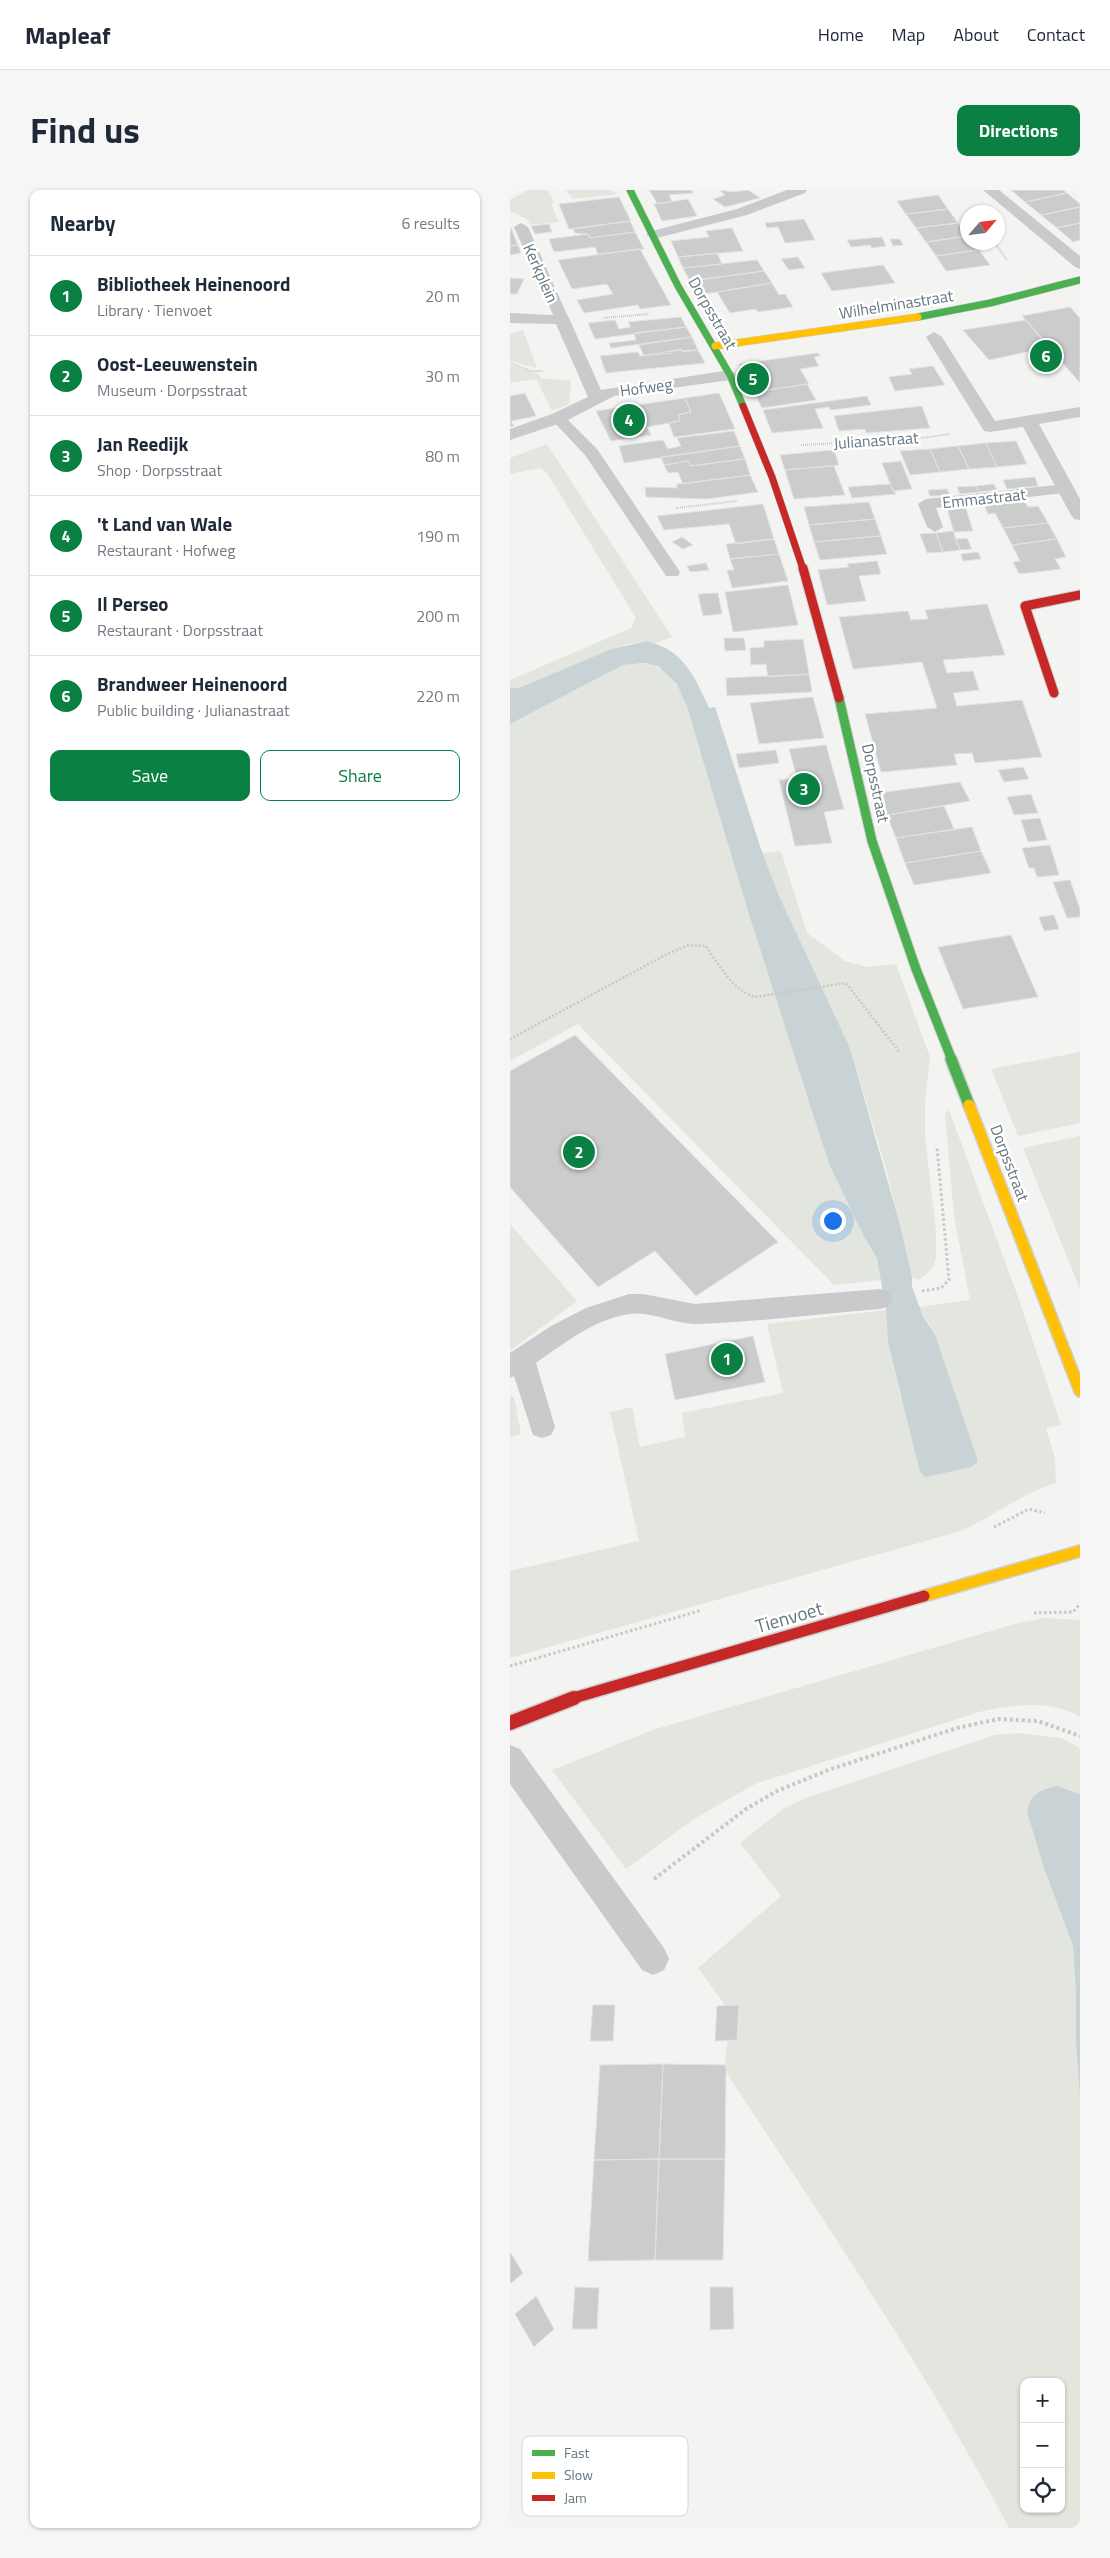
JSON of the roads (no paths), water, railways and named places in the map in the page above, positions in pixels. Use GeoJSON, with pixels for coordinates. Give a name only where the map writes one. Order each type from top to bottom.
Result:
{"type":"FeatureCollection","features":[{"type":"Feature","properties":{"kind":"street","name":"Dorpsstraat"},"geometry":{"type":"LineString","coordinates":[[630,190],[691,309],[715,346],[730,376],[780,496],[826,644],[872,841],[916,968],[1080,1391]]}},
{"type":"Feature","properties":{"kind":"street"},"geometry":{"type":"LineString","coordinates":[[654,235],[742,212],[800,190]]}},
{"type":"Feature","properties":{"kind":"street"},"geometry":{"type":"LineString","coordinates":[[990,190],[1080,264]]}},
{"type":"Feature","properties":{"kind":"street","name":"Wilhelminastraat"},"geometry":{"type":"LineString","coordinates":[[715,346],[936,315],[1008,300],[1080,280]]}},
{"type":"Feature","properties":{"kind":"street","name":"Kerkplein"},"geometry":{"type":"LineString","coordinates":[[510,318],[562,319],[596,397]]}},
{"type":"Feature","properties":{"kind":"street"},"geometry":{"type":"LineString","coordinates":[[934,337],[990,428],[1080,412]]}},
{"type":"Feature","properties":{"kind":"street","name":"Hofweg"},"geometry":{"type":"LineString","coordinates":[[510,435],[558,418],[596,397],[628,388],[730,376]]}},
{"type":"Feature","properties":{"kind":"street"},"geometry":{"type":"LineString","coordinates":[[1029,422],[1080,515]]}},
{"type":"Feature","properties":{"kind":"street"},"geometry":{"type":"LineString","coordinates":[[1054,693],[1024,606],[1080,595]]}},
{"type":"Feature","properties":{"kind":"street","name":"Tienvoet"},"geometry":{"type":"LineString","coordinates":[[510,1723],[610,1686],[1080,1551]]}},
{"type":"Feature","properties":{"kind":"lane","name":"Kerkplein"},"geometry":{"type":"LineString","coordinates":[[521,226],[562,319]]}},
{"type":"Feature","properties":{"kind":"lane"},"geometry":{"type":"LineString","coordinates":[[558,418],[591,452],[672,572]]}},
{"type":"Feature","properties":{"kind":"lane","name":"Emmastraat"},"geometry":{"type":"LineString","coordinates":[[935,526],[926,504],[1066,489]]}},
{"type":"Feature","properties":{"kind":"lane"},"geometry":{"type":"LineString","coordinates":[[542,1426],[516,1363],[560,1333],[586,1319],[628,1304],[643,1304],[695,1314],[880,1299]]}},
{"type":"Feature","properties":{"kind":"lane"},"geometry":{"type":"LineString","coordinates":[[510,1759],[653,1959]]}},
{"type":"Feature","properties":{"kind":"place","name":"Brandweer Heinenoord"},"geometry":{"type":"Point","coordinates":[1046,356]}},
{"type":"Feature","properties":{"kind":"place","name":"Il Perseo"},"geometry":{"type":"Point","coordinates":[753,379]}},
{"type":"Feature","properties":{"kind":"place","name":"'t Land van Wale"},"geometry":{"type":"Point","coordinates":[629,420]}},
{"type":"Feature","properties":{"kind":"place","name":"Jan Reedijk"},"geometry":{"type":"Point","coordinates":[804,789]}},
{"type":"Feature","properties":{"kind":"place","name":"Oost-Leeuwenstein"},"geometry":{"type":"Point","coordinates":[579,1152]}},
{"type":"Feature","properties":{"kind":"place","name":"Bibliotheek Heinenoord"},"geometry":{"type":"Point","coordinates":[727,1359]}}]}
